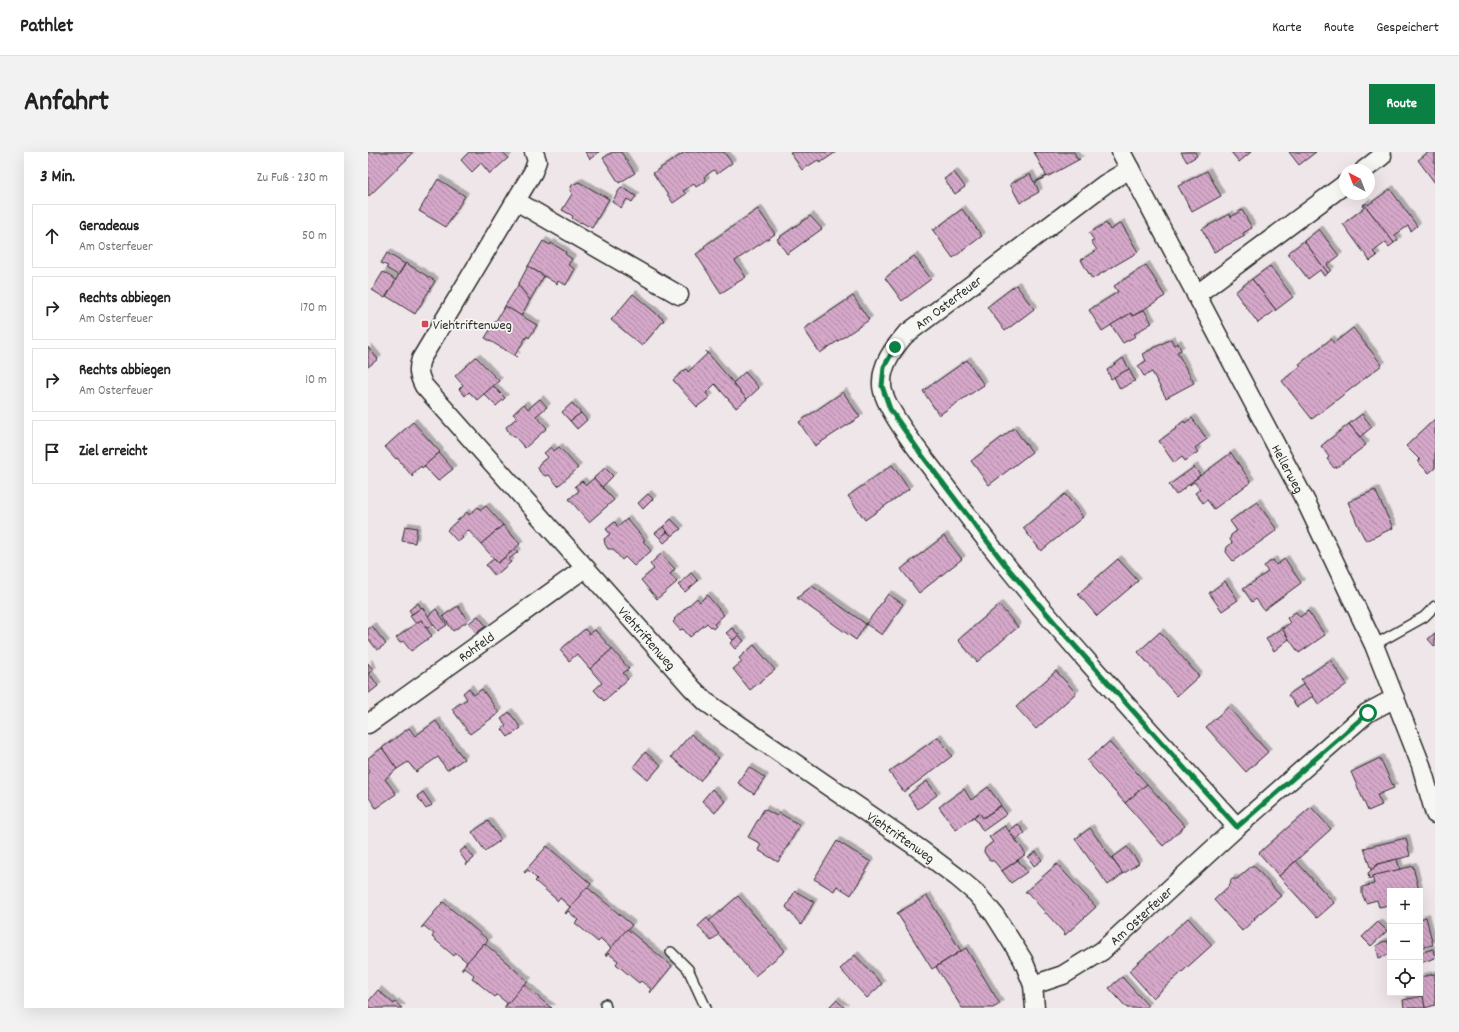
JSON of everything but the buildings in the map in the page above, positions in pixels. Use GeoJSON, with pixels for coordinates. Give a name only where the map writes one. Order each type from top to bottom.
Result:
{"type":"FeatureCollection","features":[{"type":"Feature","properties":{"kind":"street","name":"Viehtriftenweg"},"geometry":{"type":"LineString","coordinates":[[534,152],[537,161],[533,172],[421,359],[418,368],[419,376],[424,386],[706,702],[921,850],[957,876],[976,893],[1008,934],[1023,960],[1033,985],[1035,1008]]}},
{"type":"Feature","properties":{"kind":"street","name":"Hellerweg"},"geometry":{"type":"LineString","coordinates":[[1121,152],[1307,504],[1374,645],[1421,765],[1431,784],[1435,814]]}},
{"type":"Feature","properties":{"kind":"street"},"geometry":{"type":"LineString","coordinates":[[1372,164],[1382,156]]}},
{"type":"Feature","properties":{"kind":"street","name":"Am Osterfeuer"},"geometry":{"type":"LineString","coordinates":[[1130,169],[1105,184],[905,335],[895,347],[884,367],[882,386],[890,409],[921,454],[1006,566],[1067,637],[1237,827]]}},
{"type":"Feature","properties":{"kind":"street"},"geometry":{"type":"LineString","coordinates":[[1196,295],[1339,188]]}},
{"type":"Feature","properties":{"kind":"street"},"geometry":{"type":"LineString","coordinates":[[516,201],[679,295]]}},
{"type":"Feature","properties":{"kind":"street","name":"Rohfeld"},"geometry":{"type":"LineString","coordinates":[[368,724],[585,568]]}},
{"type":"Feature","properties":{"kind":"street","name":"Am Osterfeuer"},"geometry":{"type":"LineString","coordinates":[[1033,985],[1063,974],[1102,951],[1237,827],[1362,717],[1395,698]]}},
{"type":"Feature","properties":{"kind":"lane"},"geometry":{"type":"LineString","coordinates":[[1374,645],[1424,617],[1435,606]]}},
{"type":"Feature","properties":{"kind":"lane"},"geometry":{"type":"LineString","coordinates":[[670,952],[688,969],[706,1008]]}},
{"type":"Feature","properties":{"kind":"place","name":"Viehtriftenweg"},"geometry":{"type":"Point","coordinates":[425,324]}},
{"type":"Feature","properties":{"kind":"route"},"geometry":{"type":"LineString","coordinates":[[895,347],[884,367],[882,386],[890,409],[921,454],[1006,566],[1067,637],[1237,827],[1368,713]]}}]}
